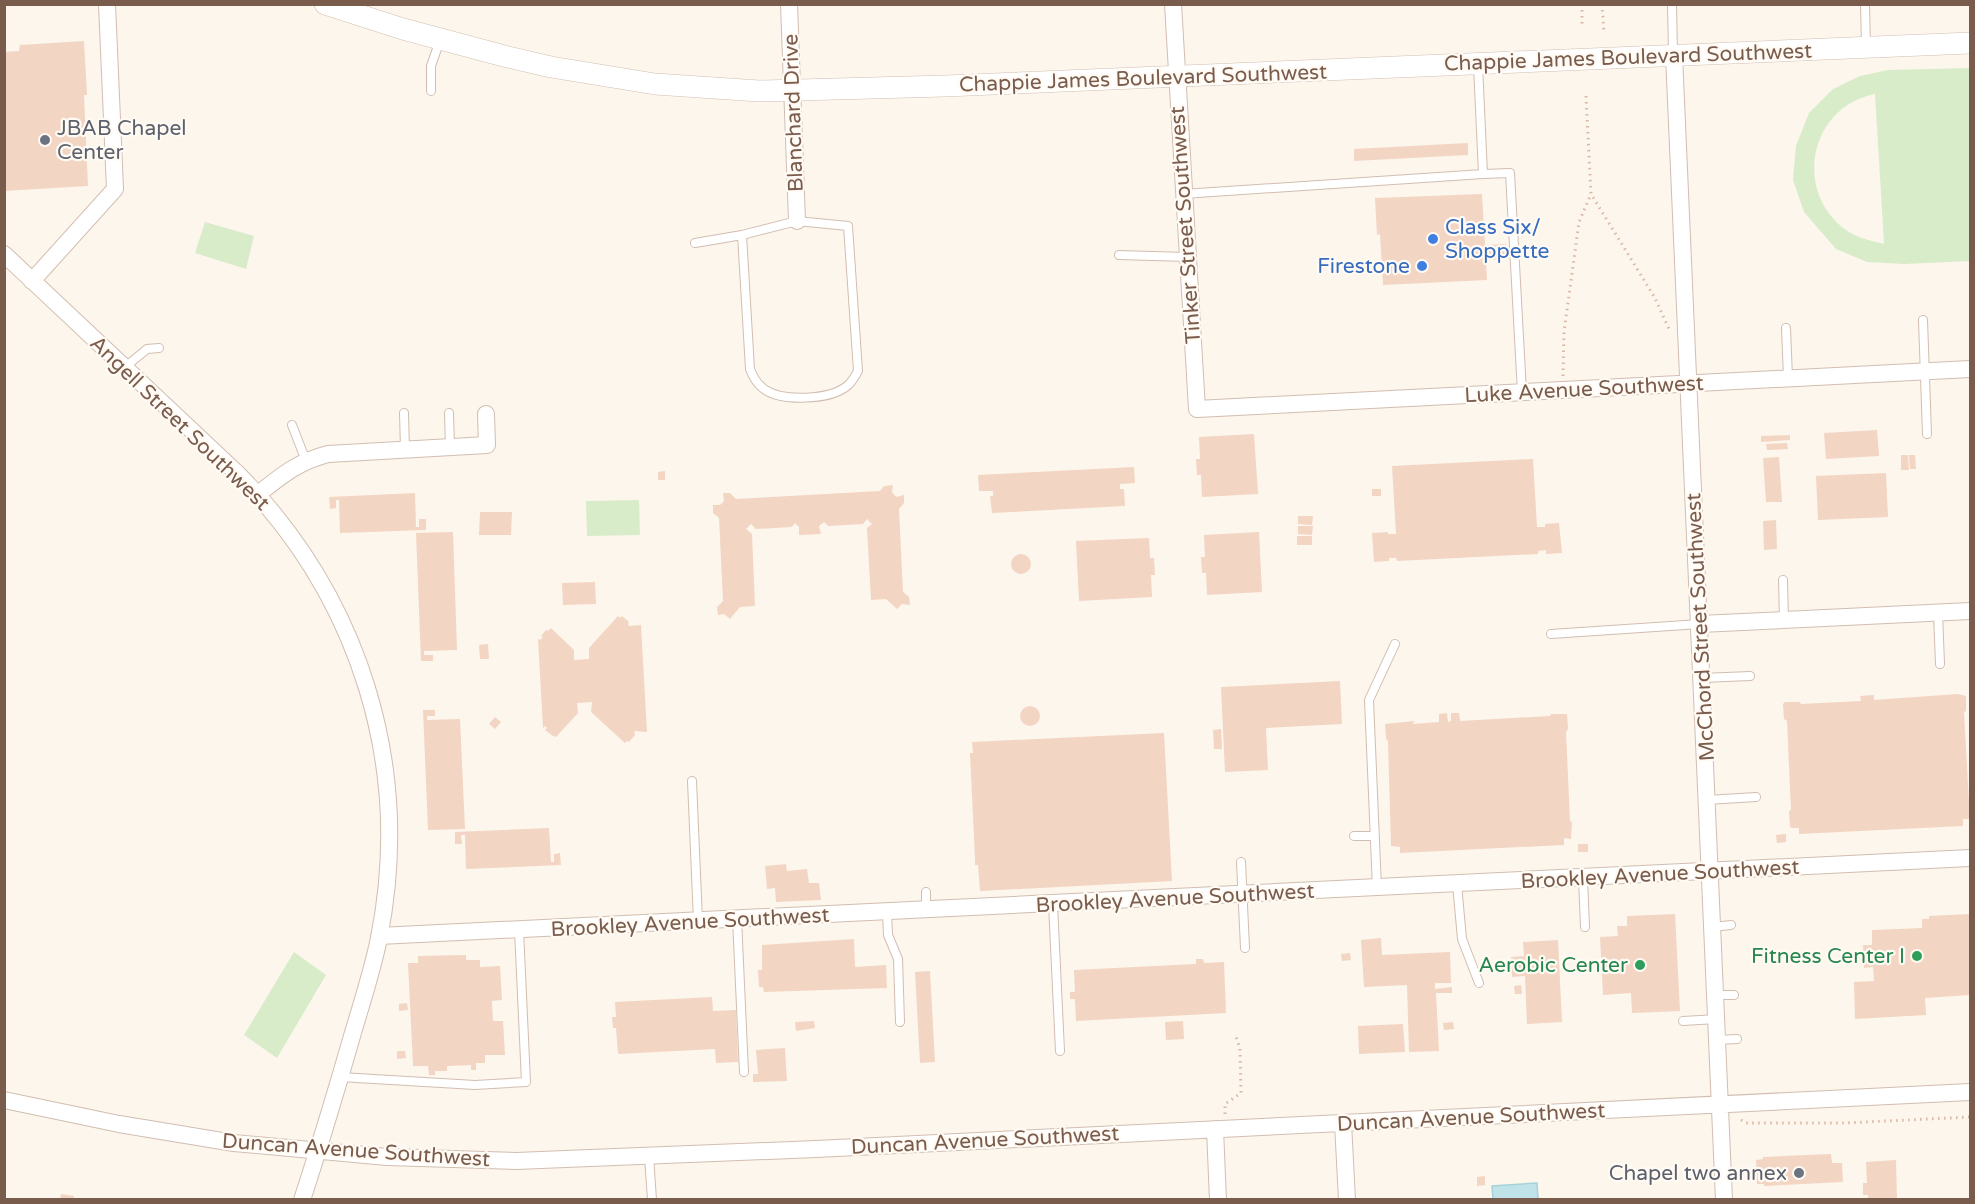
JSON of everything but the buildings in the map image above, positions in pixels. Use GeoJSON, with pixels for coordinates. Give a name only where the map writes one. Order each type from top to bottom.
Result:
{"type":"FeatureCollection","features":[{"type":"Feature","properties":{"kind":"street"},"geometry":{"type":"LineString","coordinates":[[32,281],[115,189],[107,4]]}},
{"type":"Feature","properties":{"kind":"street","name":"Chappie James Boulevard Southwest"},"geometry":{"type":"LineString","coordinates":[[325,4],[359,10],[440,39],[504,56],[608,78],[691,87],[792,91],[1971,43]]}},
{"type":"Feature","properties":{"kind":"street","name":"Blanchard Drive"},"geometry":{"type":"LineString","coordinates":[[789,4],[797,221]]}},
{"type":"Feature","properties":{"kind":"street","name":"Tinker Street Southwest"},"geometry":{"type":"LineString","coordinates":[[1173,4],[1186,257],[1197,409]]}},
{"type":"Feature","properties":{"kind":"street","name":"McChord Street Southwest"},"geometry":{"type":"LineString","coordinates":[[1674,55],[1724,1200]]}},
{"type":"Feature","properties":{"kind":"street","name":"Angell Street Southwest"},"geometry":{"type":"LineString","coordinates":[[4,254],[257,495],[302,551],[332,602],[360,665],[381,741],[388,796],[388,869],[380,936],[369,980],[302,1200]]}},
{"type":"Feature","properties":{"kind":"street","name":"Luke Avenue Southwest"},"geometry":{"type":"LineString","coordinates":[[1197,409],[1971,369]]}},
{"type":"Feature","properties":{"kind":"street"},"geometry":{"type":"LineString","coordinates":[[257,495],[289,469],[328,454],[487,445],[486,414]]}},
{"type":"Feature","properties":{"kind":"street"},"geometry":{"type":"LineString","coordinates":[[1700,624],[1971,611]]}},
{"type":"Feature","properties":{"kind":"street","name":"Brookley Avenue Southwest"},"geometry":{"type":"LineString","coordinates":[[380,936],[1971,858]]}},
{"type":"Feature","properties":{"kind":"street","name":"Duncan Avenue Southwest"},"geometry":{"type":"LineString","coordinates":[[4,1100],[192,1137],[262,1146],[405,1158],[516,1161],[649,1156],[1220,1123],[1343,1123],[1971,1092]]}},
{"type":"Feature","properties":{"kind":"street"},"geometry":{"type":"LineString","coordinates":[[1218,1200],[1220,1123]]}},
{"type":"Feature","properties":{"kind":"street"},"geometry":{"type":"LineString","coordinates":[[1343,1123],[1347,1200]]}},
{"type":"Feature","properties":{"kind":"lane"},"geometry":{"type":"LineString","coordinates":[[1672,4],[1674,55]]}},
{"type":"Feature","properties":{"kind":"lane"},"geometry":{"type":"LineString","coordinates":[[1864,4],[1866,47]]}},
{"type":"Feature","properties":{"kind":"lane"},"geometry":{"type":"LineString","coordinates":[[431,91],[431,66],[440,39]]}},
{"type":"Feature","properties":{"kind":"lane"},"geometry":{"type":"LineString","coordinates":[[1478,64],[1483,174]]}},
{"type":"Feature","properties":{"kind":"lane"},"geometry":{"type":"LineString","coordinates":[[1183,195],[1510,174],[1522,392]]}},
{"type":"Feature","properties":{"kind":"lane"},"geometry":{"type":"LineString","coordinates":[[695,243],[742,235],[797,221],[848,226],[858,371],[850,384],[831,394],[789,397],[764,389],[754,379],[750,369],[742,235]]}},
{"type":"Feature","properties":{"kind":"lane"},"geometry":{"type":"LineString","coordinates":[[1119,255],[1186,257]]}},
{"type":"Feature","properties":{"kind":"lane"},"geometry":{"type":"LineString","coordinates":[[1923,320],[1928,434]]}},
{"type":"Feature","properties":{"kind":"lane"},"geometry":{"type":"LineString","coordinates":[[1786,328],[1788,378]]}},
{"type":"Feature","properties":{"kind":"lane"},"geometry":{"type":"LineString","coordinates":[[124,368],[147,349],[159,348]]}},
{"type":"Feature","properties":{"kind":"lane"},"geometry":{"type":"LineString","coordinates":[[404,413],[405,450]]}},
{"type":"Feature","properties":{"kind":"lane"},"geometry":{"type":"LineString","coordinates":[[448,413],[450,447]]}},
{"type":"Feature","properties":{"kind":"lane"},"geometry":{"type":"LineString","coordinates":[[292,425],[306,461]]}},
{"type":"Feature","properties":{"kind":"lane"},"geometry":{"type":"LineString","coordinates":[[1783,580],[1784,621]]}},
{"type":"Feature","properties":{"kind":"lane"},"geometry":{"type":"LineString","coordinates":[[1938,613],[1940,664]]}},
{"type":"Feature","properties":{"kind":"lane"},"geometry":{"type":"LineString","coordinates":[[1551,634],[1700,624]]}},
{"type":"Feature","properties":{"kind":"lane"},"geometry":{"type":"LineString","coordinates":[[1377,888],[1369,700],[1395,644]]}},
{"type":"Feature","properties":{"kind":"lane"},"geometry":{"type":"LineString","coordinates":[[1702,678],[1750,676]]}},
{"type":"Feature","properties":{"kind":"lane"},"geometry":{"type":"LineString","coordinates":[[692,781],[698,921]]}},
{"type":"Feature","properties":{"kind":"lane"},"geometry":{"type":"LineString","coordinates":[[1707,800],[1756,796]]}},
{"type":"Feature","properties":{"kind":"lane"},"geometry":{"type":"LineString","coordinates":[[1354,836],[1375,836]]}},
{"type":"Feature","properties":{"kind":"lane"},"geometry":{"type":"LineString","coordinates":[[1241,862],[1245,948]]}},
{"type":"Feature","properties":{"kind":"lane"},"geometry":{"type":"LineString","coordinates":[[1584,878],[1585,927]]}},
{"type":"Feature","properties":{"kind":"lane"},"geometry":{"type":"LineString","coordinates":[[1457,884],[1462,939],[1479,983]]}},
{"type":"Feature","properties":{"kind":"lane"},"geometry":{"type":"LineString","coordinates":[[926,892],[926,910]]}},
{"type":"Feature","properties":{"kind":"lane"},"geometry":{"type":"LineString","coordinates":[[1053,904],[1060,1051]]}},
{"type":"Feature","properties":{"kind":"lane"},"geometry":{"type":"LineString","coordinates":[[887,912],[888,936],[898,959],[900,1022]]}},
{"type":"Feature","properties":{"kind":"lane"},"geometry":{"type":"LineString","coordinates":[[737,919],[744,1072]]}},
{"type":"Feature","properties":{"kind":"lane"},"geometry":{"type":"LineString","coordinates":[[1713,927],[1731,925]]}},
{"type":"Feature","properties":{"kind":"lane"},"geometry":{"type":"LineString","coordinates":[[340,1077],[475,1085],[526,1082],[519,930]]}},
{"type":"Feature","properties":{"kind":"lane"},"geometry":{"type":"LineString","coordinates":[[1716,995],[1734,995]]}},
{"type":"Feature","properties":{"kind":"lane"},"geometry":{"type":"LineString","coordinates":[[1683,1021],[1717,1019]]}},
{"type":"Feature","properties":{"kind":"lane"},"geometry":{"type":"LineString","coordinates":[[1718,1040],[1737,1039]]}},
{"type":"Feature","properties":{"kind":"lane"},"geometry":{"type":"LineString","coordinates":[[649,1156],[652,1200]]}},
{"type":"Feature","properties":{"kind":"path"},"geometry":{"type":"LineString","coordinates":[[1582,4],[1582,26]]}},
{"type":"Feature","properties":{"kind":"path"},"geometry":{"type":"LineString","coordinates":[[1602,4],[1604,32]]}},
{"type":"Feature","properties":{"kind":"path"},"geometry":{"type":"LineString","coordinates":[[1564,390],[1564,332],[1580,222],[1591,194],[1586,96]]}},
{"type":"Feature","properties":{"kind":"path"},"geometry":{"type":"LineString","coordinates":[[1591,194],[1655,298],[1670,331]]}},
{"type":"Feature","properties":{"kind":"path"},"geometry":{"type":"LineString","coordinates":[[1220,1123],[1225,1104],[1241,1093],[1240,1048],[1235,1034]]}},
{"type":"Feature","properties":{"kind":"path"},"geometry":{"type":"LineString","coordinates":[[1737,1118],[1746,1123],[1822,1123],[1971,1117]]}},
{"type":"Feature","properties":{"kind":"green space"},"geometry":{"type":"Polygon","coordinates":[[[1970,68],[1970,261],[1904,264],[1867,262],[1836,249],[1804,212],[1793,180],[1796,146],[1809,113],[1833,89],[1860,76],[1888,70],[1970,68]],[[1875,94],[1852,102],[1835,116],[1822,134],[1816,154],[1815,176],[1820,197],[1831,216],[1849,232],[1884,244],[1875,94]]]}},
{"type":"Feature","properties":{"kind":"green space"},"geometry":{"type":"Polygon","coordinates":[[[205,222],[254,236],[246,269],[195,253],[205,222]]]}},
{"type":"Feature","properties":{"kind":"green space"},"geometry":{"type":"Polygon","coordinates":[[[639,500],[640,535],[587,536],[586,501],[639,500]]]}},
{"type":"Feature","properties":{"kind":"green space"},"geometry":{"type":"Polygon","coordinates":[[[294,952],[326,975],[277,1058],[244,1035],[294,952]]]}},
{"type":"Feature","properties":{"kind":"water"},"geometry":{"type":"Polygon","coordinates":[[[1537,1183],[1538,1199],[1493,1199],[1492,1186],[1537,1183]]]}},
{"type":"Feature","properties":{"kind":"place","name":"JBAB Chapel Center"},"geometry":{"type":"Point","coordinates":[45,140]}},
{"type":"Feature","properties":{"kind":"place","name":"Class Six/ Shoppette"},"geometry":{"type":"Point","coordinates":[1433,239]}},
{"type":"Feature","properties":{"kind":"place","name":"Firestone"},"geometry":{"type":"Point","coordinates":[1422,266]}},
{"type":"Feature","properties":{"kind":"place","name":"Fitness Center I"},"geometry":{"type":"Point","coordinates":[1917,956]}},
{"type":"Feature","properties":{"kind":"place","name":"Aerobic Center"},"geometry":{"type":"Point","coordinates":[1640,965]}},
{"type":"Feature","properties":{"kind":"place","name":"Chapel two annex"},"geometry":{"type":"Point","coordinates":[1799,1173]}}]}
